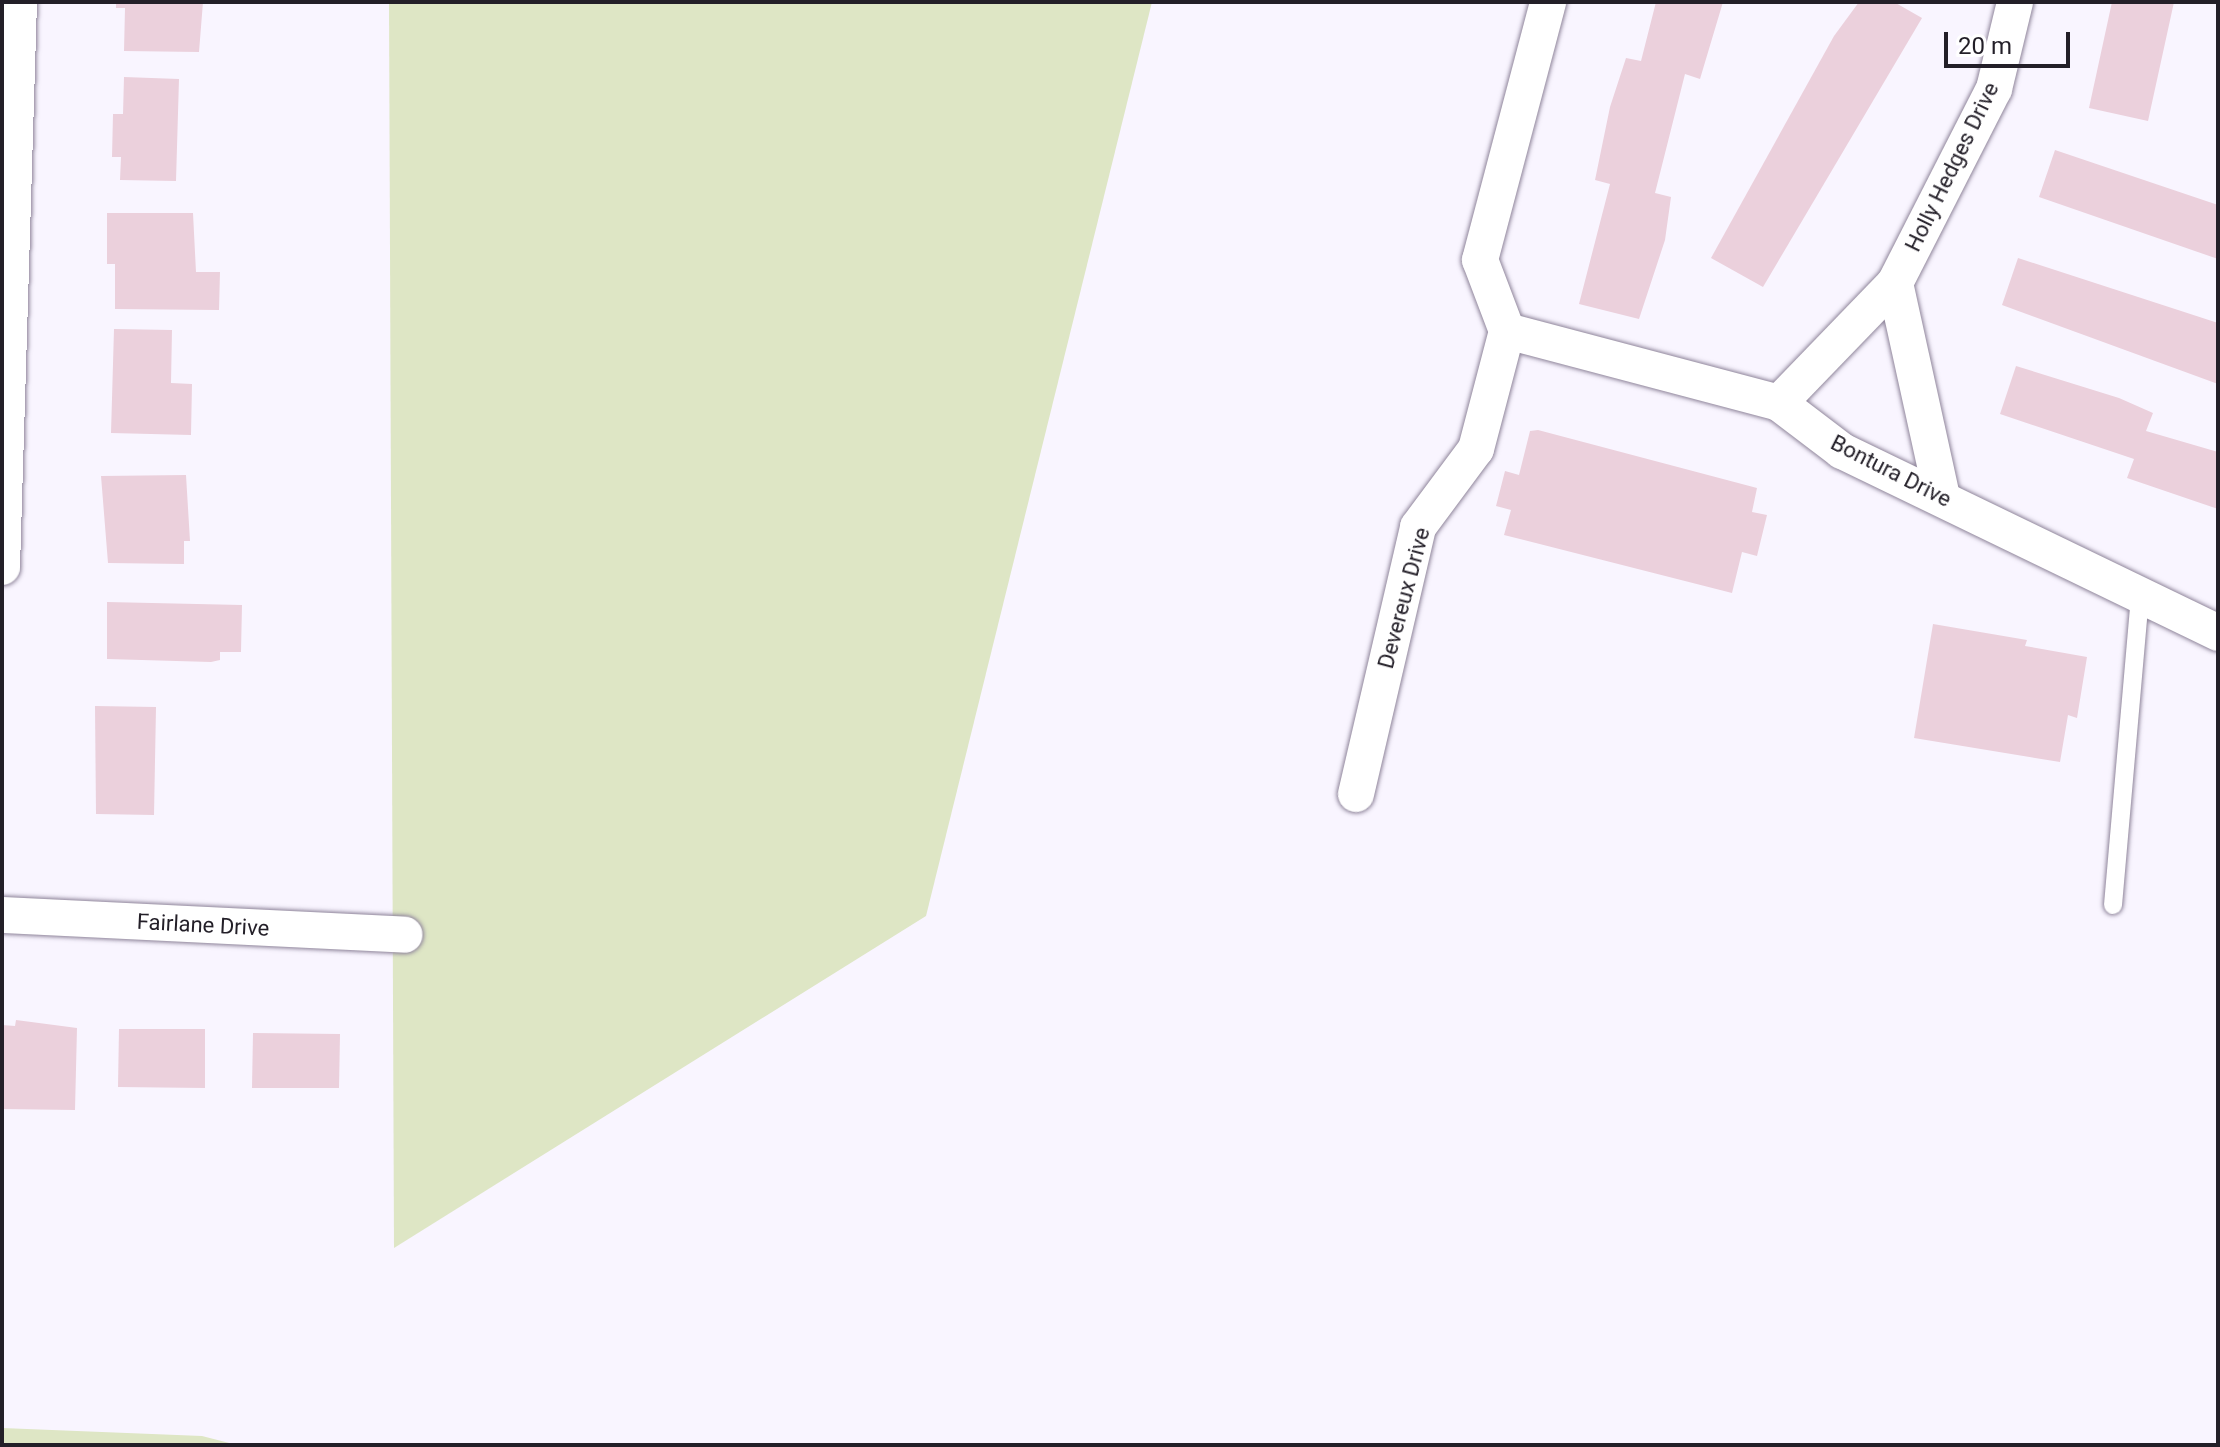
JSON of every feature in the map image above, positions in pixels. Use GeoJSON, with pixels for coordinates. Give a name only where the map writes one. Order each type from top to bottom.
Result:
{"type":"FeatureCollection","features":[{"type":"Feature","properties":{"kind":"street"},"geometry":{"type":"LineString","coordinates":[[2,567],[19,2]]}},
{"type":"Feature","properties":{"kind":"street"},"geometry":{"type":"LineString","coordinates":[[1507,331],[1480,260],[1548,2]]}},
{"type":"Feature","properties":{"kind":"street","name":"Holly Hedges Drive"},"geometry":{"type":"LineString","coordinates":[[1779,403],[1895,283],[1994,89],[2015,2]]}},
{"type":"Feature","properties":{"kind":"street"},"geometry":{"type":"LineString","coordinates":[[1895,283],[1942,496]]}},
{"type":"Feature","properties":{"kind":"street","name":"Bontura Drive"},"geometry":{"type":"LineString","coordinates":[[1507,331],[1779,403],[1842,451],[1942,496],[2218,633]]}},
{"type":"Feature","properties":{"kind":"street","name":"Devereux Drive"},"geometry":{"type":"LineString","coordinates":[[1356,794],[1418,527],[1476,449],[1507,331]]}},
{"type":"Feature","properties":{"kind":"street","name":"Fairlane Drive"},"geometry":{"type":"LineString","coordinates":[[2,915],[405,935]]}},
{"type":"Feature","properties":{"kind":"lane"},"geometry":{"type":"LineString","coordinates":[[2113,905],[2140,594]]}},
{"type":"Feature","properties":{"kind":"green space"},"geometry":{"type":"Polygon","coordinates":[[[389,2],[1152,2],[926,916],[394,1248],[389,2]]]}},
{"type":"Feature","properties":{"kind":"green space"},"geometry":{"type":"Polygon","coordinates":[[[2,1428],[202,1436],[237,1445],[2,1445],[2,1428]]]}},
{"type":"Feature","properties":{"kind":"building"},"geometry":{"type":"Polygon","coordinates":[[[116,2],[203,2],[199,52],[124,51],[125,8],[116,8],[116,2]]]}},
{"type":"Feature","properties":{"kind":"building"},"geometry":{"type":"Polygon","coordinates":[[[1656,2],[1723,2],[1700,79],[1685,74],[1655,193],[1671,197],[1665,240],[1639,319],[1579,304],[1610,184],[1595,180],[1610,107],[1626,58],[1641,61],[1656,2]]]}},
{"type":"Feature","properties":{"kind":"building"},"geometry":{"type":"Polygon","coordinates":[[[1859,2],[1894,2],[1922,18],[1763,287],[1711,258],[1834,36],[1859,2]]]}},
{"type":"Feature","properties":{"kind":"building"},"geometry":{"type":"Polygon","coordinates":[[[2112,2],[2174,2],[2148,121],[2089,108],[2112,2]]]}},
{"type":"Feature","properties":{"kind":"building"},"geometry":{"type":"Polygon","coordinates":[[[124,77],[179,79],[176,181],[120,180],[121,157],[112,157],[113,114],[123,114],[124,77]]]}},
{"type":"Feature","properties":{"kind":"building"},"geometry":{"type":"Polygon","coordinates":[[[2055,150],[2218,205],[2218,259],[2039,197],[2055,150]]]}},
{"type":"Feature","properties":{"kind":"building"},"geometry":{"type":"Polygon","coordinates":[[[107,213],[193,213],[196,272],[220,272],[219,310],[115,309],[115,264],[107,264],[107,213]]]}},
{"type":"Feature","properties":{"kind":"building"},"geometry":{"type":"Polygon","coordinates":[[[2018,258],[2218,323],[2218,384],[2002,305],[2018,258]]]}},
{"type":"Feature","properties":{"kind":"building"},"geometry":{"type":"Polygon","coordinates":[[[114,329],[172,330],[171,383],[192,384],[191,435],[111,433],[114,329]]]}},
{"type":"Feature","properties":{"kind":"building"},"geometry":{"type":"Polygon","coordinates":[[[2016,366],[2119,398],[2153,413],[2146,431],[2218,452],[2218,509],[2127,478],[2134,459],[2000,414],[2016,366]]]}},
{"type":"Feature","properties":{"kind":"building"},"geometry":{"type":"Polygon","coordinates":[[[1538,430],[1757,488],[1752,512],[1767,515],[1757,556],[1742,552],[1732,593],[1504,535],[1511,510],[1496,506],[1505,471],[1519,475],[1530,431],[1538,430]]]}},
{"type":"Feature","properties":{"kind":"building"},"geometry":{"type":"Polygon","coordinates":[[[186,475],[190,541],[184,541],[184,564],[108,563],[101,476],[186,475]]]}},
{"type":"Feature","properties":{"kind":"building"},"geometry":{"type":"Polygon","coordinates":[[[107,602],[242,605],[241,652],[220,652],[220,660],[211,662],[107,659],[107,602]]]}},
{"type":"Feature","properties":{"kind":"building"},"geometry":{"type":"Polygon","coordinates":[[[1933,624],[2027,640],[2025,646],[2087,657],[2077,718],[2068,715],[2060,762],[1914,738],[1933,624]]]}},
{"type":"Feature","properties":{"kind":"building"},"geometry":{"type":"Polygon","coordinates":[[[95,706],[156,707],[154,815],[96,814],[95,706]]]}},
{"type":"Feature","properties":{"kind":"building"},"geometry":{"type":"Polygon","coordinates":[[[16,1020],[77,1028],[75,1110],[2,1109],[2,1025],[15,1026],[16,1020]]]}},
{"type":"Feature","properties":{"kind":"building"},"geometry":{"type":"Polygon","coordinates":[[[119,1029],[205,1029],[205,1088],[118,1087],[119,1029]]]}},
{"type":"Feature","properties":{"kind":"building"},"geometry":{"type":"Polygon","coordinates":[[[253,1033],[340,1034],[339,1088],[252,1088],[253,1033]]]}}]}
